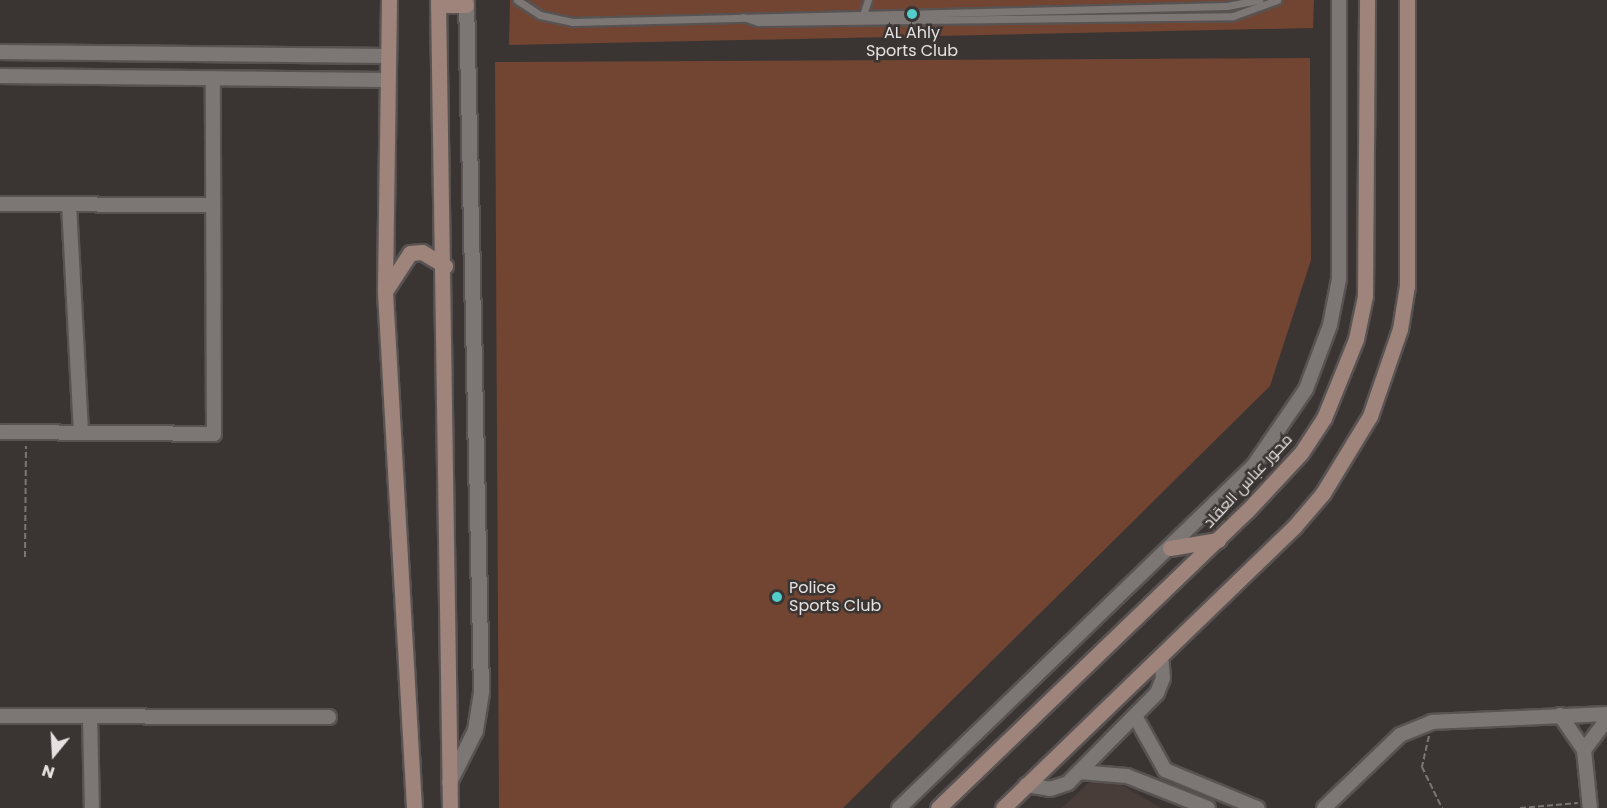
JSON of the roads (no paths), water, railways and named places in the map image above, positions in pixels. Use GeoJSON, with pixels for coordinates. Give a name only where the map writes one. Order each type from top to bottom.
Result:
{"type":"FeatureCollection","features":[{"type":"Feature","properties":{"kind":"main road"},"geometry":{"type":"LineString","coordinates":[[389,0],[385,292],[414,808]]}},
{"type":"Feature","properties":{"kind":"main road","name":"محور عباس العقاد"},"geometry":{"type":"LineString","coordinates":[[938,808],[1218,540],[1301,453],[1324,417],[1356,339],[1368,258],[1367,0]]}},
{"type":"Feature","properties":{"kind":"main road"},"geometry":{"type":"LineString","coordinates":[[1003,808],[1161,656],[1323,493],[1370,416],[1387,372],[1402,318],[1411,242],[1407,0]]}},
{"type":"Feature","properties":{"kind":"main road"},"geometry":{"type":"LineString","coordinates":[[450,808],[445,266],[438,2],[466,3]]}},
{"type":"Feature","properties":{"kind":"main road"},"geometry":{"type":"LineString","coordinates":[[385,292],[410,253],[422,252],[445,266]]}},
{"type":"Feature","properties":{"kind":"main road"},"geometry":{"type":"LineString","coordinates":[[1170,548],[1218,540]]}},
{"type":"Feature","properties":{"kind":"street"},"geometry":{"type":"LineString","coordinates":[[899,808],[1170,548],[1269,447],[1295,410],[1324,347],[1340,256],[1339,0]]}},
{"type":"Feature","properties":{"kind":"street"},"geometry":{"type":"LineString","coordinates":[[449,783],[475,730],[482,691],[466,3]]}},
{"type":"Feature","properties":{"kind":"street"},"geometry":{"type":"LineString","coordinates":[[0,52],[388,56]]}},
{"type":"Feature","properties":{"kind":"street"},"geometry":{"type":"LineString","coordinates":[[0,76],[387,80]]}},
{"type":"Feature","properties":{"kind":"street"},"geometry":{"type":"LineString","coordinates":[[0,432],[214,434],[213,78]]}},
{"type":"Feature","properties":{"kind":"street"},"geometry":{"type":"LineString","coordinates":[[0,204],[213,205]]}},
{"type":"Feature","properties":{"kind":"street"},"geometry":{"type":"LineString","coordinates":[[69,204],[81,433]]}},
{"type":"Feature","properties":{"kind":"street"},"geometry":{"type":"LineString","coordinates":[[1026,785],[1060,788],[1079,772],[1160,688],[1161,656]]}},
{"type":"Feature","properties":{"kind":"street"},"geometry":{"type":"LineString","coordinates":[[1323,808],[1400,735],[1432,722],[1607,714]]}},
{"type":"Feature","properties":{"kind":"street"},"geometry":{"type":"LineString","coordinates":[[1560,715],[1584,750],[1590,805]]}},
{"type":"Feature","properties":{"kind":"street"},"geometry":{"type":"LineString","coordinates":[[0,716],[329,717]]}},
{"type":"Feature","properties":{"kind":"street"},"geometry":{"type":"LineString","coordinates":[[90,716],[93,808]]}},
{"type":"Feature","properties":{"kind":"street"},"geometry":{"type":"LineString","coordinates":[[1135,716],[1159,764],[1221,802],[1253,807]]}},
{"type":"Feature","properties":{"kind":"street"},"geometry":{"type":"LineString","coordinates":[[1584,750],[1607,720]]}},
{"type":"Feature","properties":{"kind":"street"},"geometry":{"type":"LineString","coordinates":[[1079,772],[1118,774],[1208,808]]}},
{"type":"Feature","properties":{"kind":"street"},"geometry":{"type":"LineString","coordinates":[[1186,800],[1192,783]]}},
{"type":"Feature","properties":{"kind":"lane"},"geometry":{"type":"LineString","coordinates":[[517,0],[540,15],[572,22],[1142,4],[1227,6],[1259,0]]}},
{"type":"Feature","properties":{"kind":"lane"},"geometry":{"type":"LineString","coordinates":[[864,12],[868,0]]}},
{"type":"Feature","properties":{"kind":"lane"},"geometry":{"type":"LineString","coordinates":[[743,17],[758,22],[1233,16],[1277,0]]}},
{"type":"Feature","properties":{"kind":"place","name":"AL Ahly Sports Club"},"geometry":{"type":"Point","coordinates":[912,14]}},
{"type":"Feature","properties":{"kind":"place","name":"Police Sports Club"},"geometry":{"type":"Point","coordinates":[777,597]}}]}
